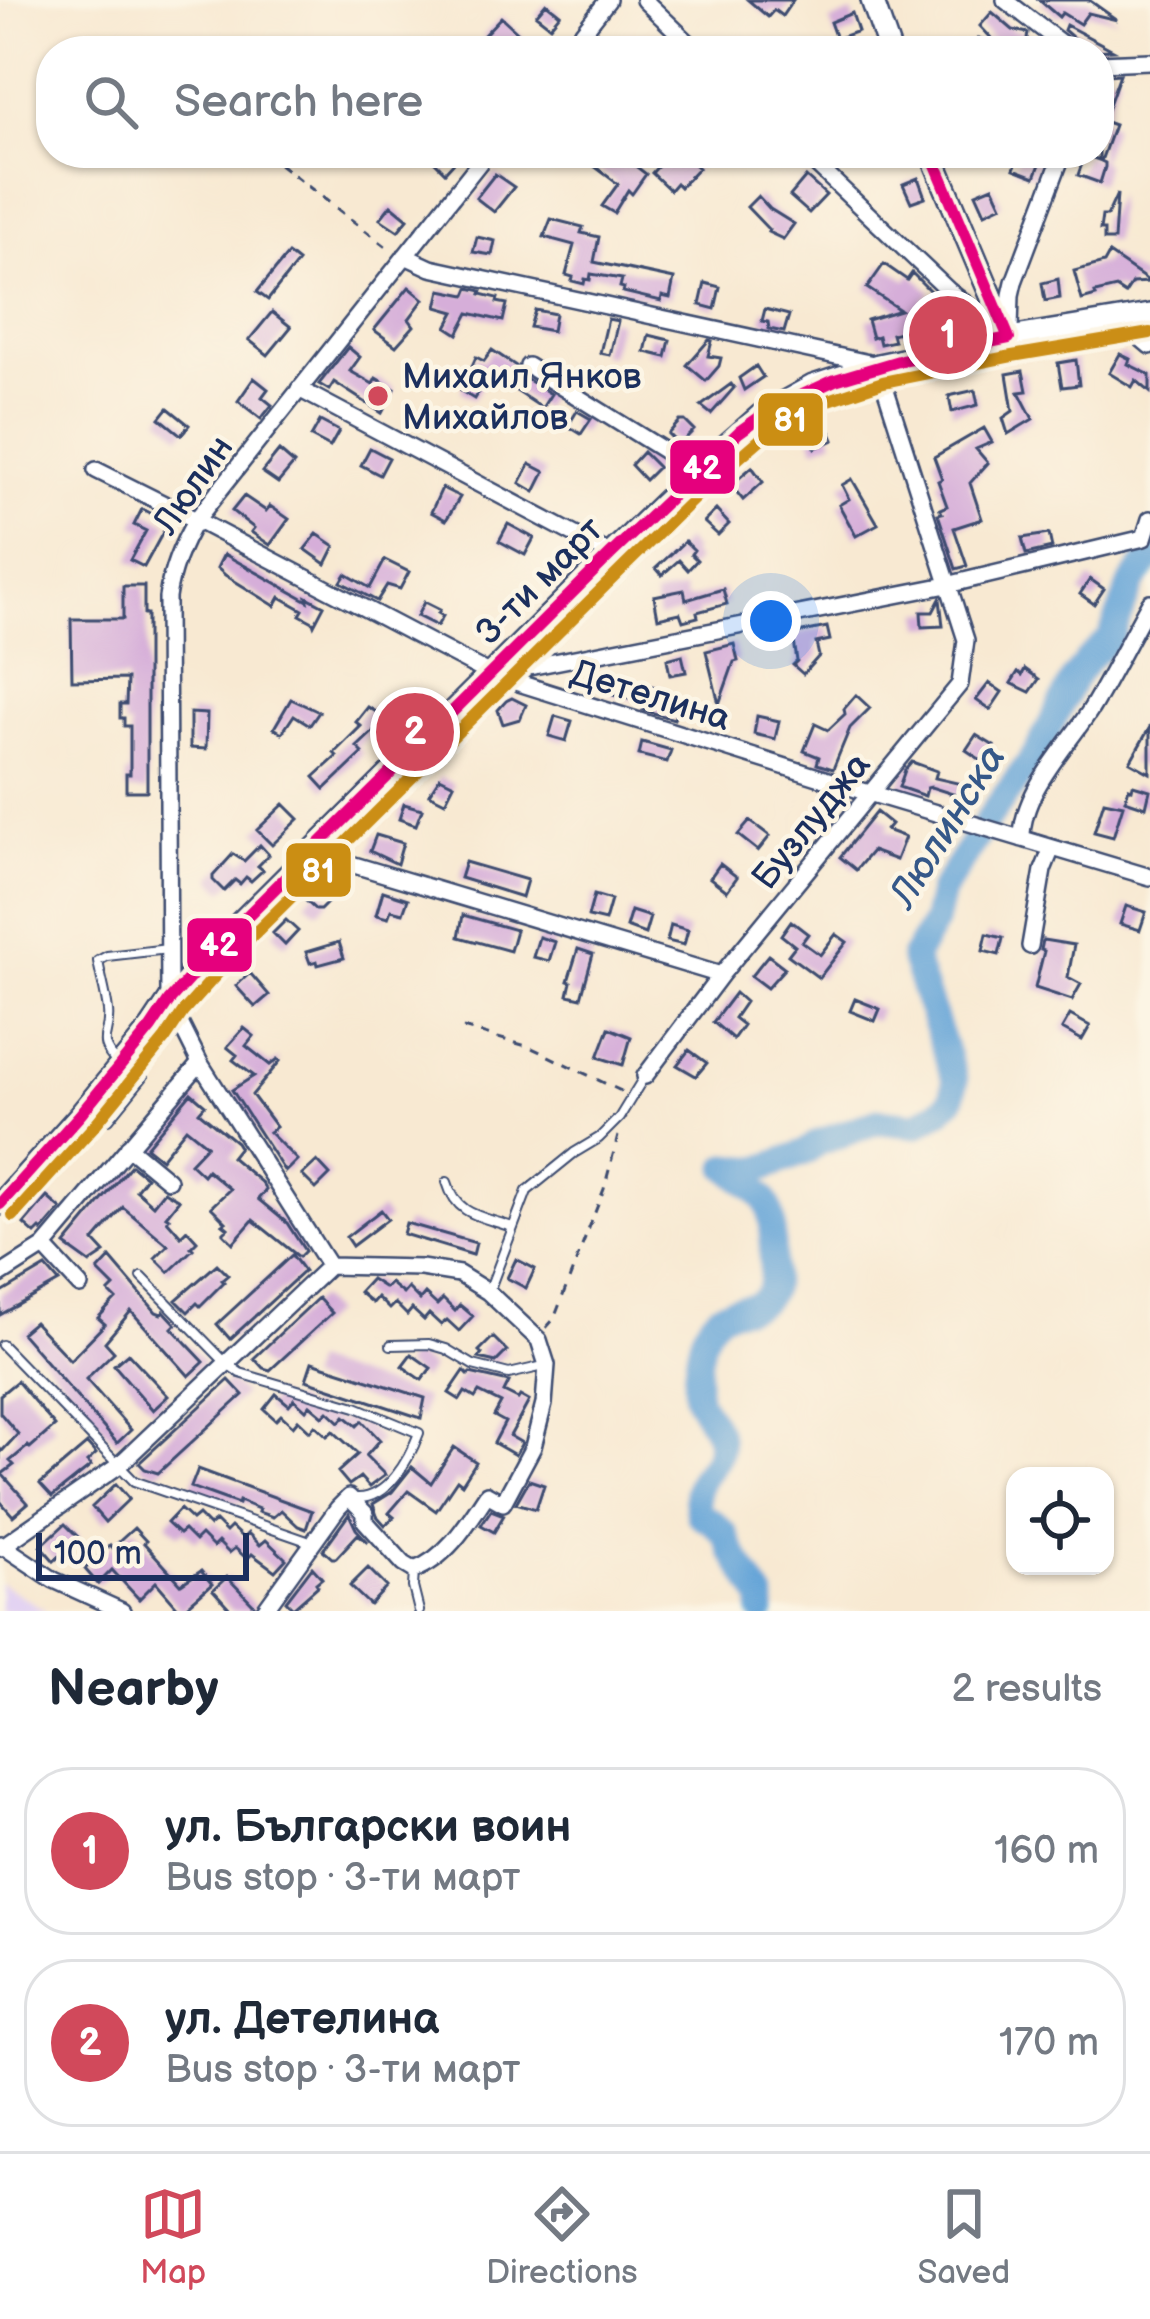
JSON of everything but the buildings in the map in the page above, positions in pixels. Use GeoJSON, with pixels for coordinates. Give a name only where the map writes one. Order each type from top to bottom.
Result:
{"type":"FeatureCollection","features":[{"type":"Feature","properties":{"kind":"street"},"geometry":{"type":"LineString","coordinates":[[580,36],[608,0]]}},
{"type":"Feature","properties":{"kind":"street"},"geometry":{"type":"LineString","coordinates":[[644,0],[681,36]]}},
{"type":"Feature","properties":{"kind":"street"},"geometry":{"type":"LineString","coordinates":[[872,0],[885,36]]}},
{"type":"Feature","properties":{"kind":"street"},"geometry":{"type":"LineString","coordinates":[[1005,0],[1052,36]]}},
{"type":"Feature","properties":{"kind":"street"},"geometry":{"type":"LineString","coordinates":[[1114,62],[1150,61]]}},
{"type":"Feature","properties":{"kind":"street","name":"Люлин"},"geometry":{"type":"LineString","coordinates":[[169,1001],[167,598],[176,559],[196,520],[475,168]]}},
{"type":"Feature","properties":{"kind":"street"},"geometry":{"type":"LineString","coordinates":[[820,168],[949,291],[1009,338]]}},
{"type":"Feature","properties":{"kind":"street"},"geometry":{"type":"LineString","coordinates":[[937,168],[1009,338]]}},
{"type":"Feature","properties":{"kind":"street"},"geometry":{"type":"LineString","coordinates":[[1009,338],[1014,282],[1057,168]]}},
{"type":"Feature","properties":{"kind":"street"},"geometry":{"type":"LineString","coordinates":[[404,258],[431,268],[878,365]]}},
{"type":"Feature","properties":{"kind":"street","name":"3-ти март"},"geometry":{"type":"LineString","coordinates":[[0,1204],[229,934],[739,432],[813,386],[878,365],[1150,315]]}},
{"type":"Feature","properties":{"kind":"street"},"geometry":{"type":"LineString","coordinates":[[1118,320],[1150,346]]}},
{"type":"Feature","properties":{"kind":"street","name":"Бузлуджа"},"geometry":{"type":"LineString","coordinates":[[645,1076],[721,975],[960,684],[966,640],[878,365]]}},
{"type":"Feature","properties":{"kind":"street"},"geometry":{"type":"LineString","coordinates":[[528,366],[697,471]]}},
{"type":"Feature","properties":{"kind":"street"},"geometry":{"type":"LineString","coordinates":[[299,389],[610,554]]}},
{"type":"Feature","properties":{"kind":"street","name":"Детелина"},"geometry":{"type":"LineString","coordinates":[[96,470],[490,674],[1150,878]]}},
{"type":"Feature","properties":{"kind":"street"},"geometry":{"type":"LineString","coordinates":[[490,674],[947,585],[1144,538],[1150,519]]}},
{"type":"Feature","properties":{"kind":"street"},"geometry":{"type":"LineString","coordinates":[[1022,839],[1022,821],[1042,781],[1092,707],[1150,602]]}},
{"type":"Feature","properties":{"kind":"street"},"geometry":{"type":"LineString","coordinates":[[1030,946],[1043,870],[1052,848]]}},
{"type":"Feature","properties":{"kind":"street"},"geometry":{"type":"LineString","coordinates":[[311,852],[721,975]]}},
{"type":"Feature","properties":{"kind":"street"},"geometry":{"type":"LineString","coordinates":[[169,1001],[200,1063],[329,1266]]}},
{"type":"Feature","properties":{"kind":"street"},"geometry":{"type":"LineString","coordinates":[[0,1275],[44,1246],[200,1063]]}},
{"type":"Feature","properties":{"kind":"street"},"geometry":{"type":"LineString","coordinates":[[128,1148],[168,1180]]}},
{"type":"Feature","properties":{"kind":"street"},"geometry":{"type":"LineString","coordinates":[[44,1246],[80,1286]]}},
{"type":"Feature","properties":{"kind":"street"},"geometry":{"type":"LineString","coordinates":[[119,1611],[54,1580],[1,1546],[118,1466],[329,1266],[421,1268],[459,1274],[488,1292],[539,1340],[547,1365],[544,1404],[533,1447],[503,1502],[487,1493],[431,1564],[414,1570],[365,1521],[365,1513],[349,1497],[264,1611]]}},
{"type":"Feature","properties":{"kind":"lane"},"geometry":{"type":"LineString","coordinates":[[109,1119],[142,1077],[141,1066],[110,1055],[104,1044],[110,1018],[98,962],[107,956],[170,949]]}},
{"type":"Feature","properties":{"kind":"lane"},"geometry":{"type":"LineString","coordinates":[[488,1292],[527,1191],[620,1118],[645,1076]]}},
{"type":"Feature","properties":{"kind":"lane"},"geometry":{"type":"LineString","coordinates":[[447,1182],[459,1208],[512,1227]]}},
{"type":"Feature","properties":{"kind":"lane"},"geometry":{"type":"LineString","coordinates":[[142,1277],[240,1373],[356,1407],[419,1433],[411,1455],[376,1494],[363,1500],[349,1497]]}},
{"type":"Feature","properties":{"kind":"lane"},"geometry":{"type":"LineString","coordinates":[[391,1346],[429,1344],[473,1365],[509,1374],[547,1365]]}},
{"type":"Feature","properties":{"kind":"lane"},"geometry":{"type":"LineString","coordinates":[[2,1345],[134,1481],[313,1543]]}},
{"type":"Feature","properties":{"kind":"lane"},"geometry":{"type":"LineString","coordinates":[[414,1570],[419,1611]]}},
{"type":"Feature","properties":{"kind":"path"},"geometry":{"type":"LineString","coordinates":[[285,168],[404,258]]}},
{"type":"Feature","properties":{"kind":"path"},"geometry":{"type":"LineString","coordinates":[[463,1028],[530,1047],[631,1096]]}},
{"type":"Feature","properties":{"kind":"path"},"geometry":{"type":"LineString","coordinates":[[539,1340],[554,1319],[604,1189],[625,1108]]}},
{"type":"Feature","properties":{"kind":"shaded area"},"geometry":{"type":"Polygon","coordinates":[[[0,1583],[47,1611],[0,1611],[0,1583]]]}},
{"type":"Feature","properties":{"kind":"waterway","name":"Люлинска"},"geometry":{"type":"LineString","coordinates":[[762,1611],[763,1600],[725,1534],[699,1514],[697,1499],[701,1479],[719,1449],[717,1433],[697,1396],[705,1332],[720,1314],[760,1302],[772,1279],[768,1205],[728,1167],[759,1170],[878,1121],[916,1125],[952,1099],[955,1080],[913,958],[934,923],[941,892],[1037,752],[1073,680],[1110,639],[1132,583],[1150,558]]}},
{"type":"Feature","properties":{"kind":"transit line","name":"42"},"geometry":{"type":"LineString","coordinates":[[937,168],[1009,338]]}},
{"type":"Feature","properties":{"kind":"transit line","name":"81"},"geometry":{"type":"LineString","coordinates":[[13,1216],[242,946],[709,484],[771,430],[820,403],[883,382],[1150,333]]}},
{"type":"Feature","properties":{"kind":"transit line","name":"42"},"geometry":{"type":"LineString","coordinates":[[0,1204],[229,934],[739,432],[770,410],[835,380],[902,360],[1009,338]]}},
{"type":"Feature","properties":{"kind":"place","name":"ул. Български воин"},"geometry":{"type":"Point","coordinates":[948,335]}},
{"type":"Feature","properties":{"kind":"place","name":"Михаил Янков Михайлов"},"geometry":{"type":"Point","coordinates":[378,396]}},
{"type":"Feature","properties":{"kind":"place","name":"ул. Детелина"},"geometry":{"type":"Point","coordinates":[415,732]}}]}
